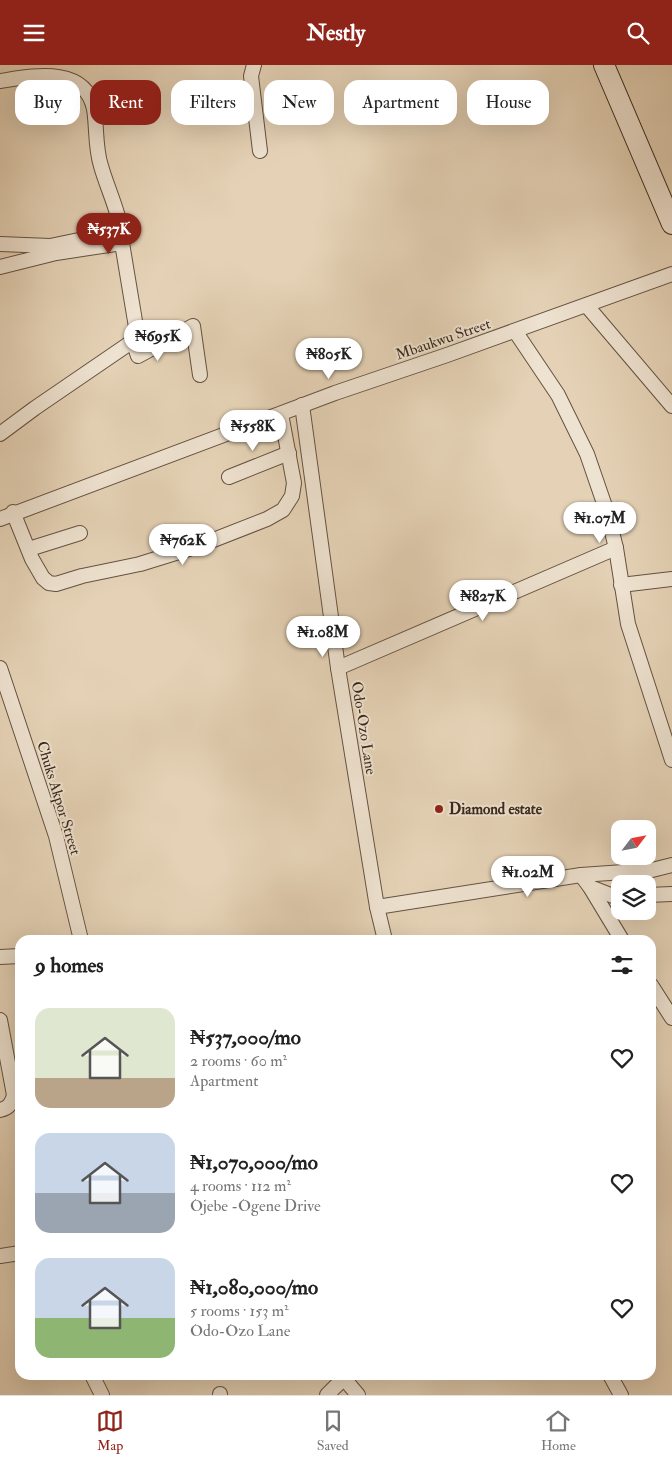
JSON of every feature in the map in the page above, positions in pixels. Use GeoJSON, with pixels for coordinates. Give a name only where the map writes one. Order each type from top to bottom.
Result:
{"type":"FeatureCollection","features":[{"type":"Feature","properties":{"kind":"street"},"geometry":{"type":"LineString","coordinates":[[254,65],[251,76],[260,151]]}},
{"type":"Feature","properties":{"kind":"street"},"geometry":{"type":"LineString","coordinates":[[604,65],[672,224]]}},
{"type":"Feature","properties":{"kind":"street"},"geometry":{"type":"LineString","coordinates":[[0,81],[58,76],[72,79],[82,86],[89,95],[93,108],[100,164],[122,237],[136,335],[133,341],[0,434]]}},
{"type":"Feature","properties":{"kind":"street"},"geometry":{"type":"LineString","coordinates":[[0,244],[50,246],[122,237]]}},
{"type":"Feature","properties":{"kind":"street"},"geometry":{"type":"LineString","coordinates":[[0,267],[122,237]]}},
{"type":"Feature","properties":{"kind":"street","name":"Mbaukwu Street"},"geometry":{"type":"LineString","coordinates":[[0,519],[302,405],[587,306],[672,274]]}},
{"type":"Feature","properties":{"kind":"street"},"geometry":{"type":"LineString","coordinates":[[587,306],[672,406]]}},
{"type":"Feature","properties":{"kind":"street"},"geometry":{"type":"LineString","coordinates":[[133,341],[138,356],[193,326],[200,375]]}},
{"type":"Feature","properties":{"kind":"street"},"geometry":{"type":"LineString","coordinates":[[515,331],[558,395],[580,439],[607,512],[616,548],[624,604],[633,640],[672,760]]}},
{"type":"Feature","properties":{"kind":"street","name":"Odo-Ozo Lane"},"geometry":{"type":"LineString","coordinates":[[302,405],[338,668],[377,907],[384,935]]}},
{"type":"Feature","properties":{"kind":"street"},"geometry":{"type":"LineString","coordinates":[[14,513],[32,559],[49,583],[56,584],[82,576],[140,564],[198,547],[267,519],[283,510],[292,497],[294,483],[281,414]]}},
{"type":"Feature","properties":{"kind":"street"},"geometry":{"type":"LineString","coordinates":[[229,477],[289,453]]}},
{"type":"Feature","properties":{"kind":"street"},"geometry":{"type":"LineString","coordinates":[[29,549],[80,533]]}},
{"type":"Feature","properties":{"kind":"street"},"geometry":{"type":"LineString","coordinates":[[338,668],[616,548]]}},
{"type":"Feature","properties":{"kind":"street"},"geometry":{"type":"LineString","coordinates":[[621,585],[672,579]]}},
{"type":"Feature","properties":{"kind":"street","name":"Chuks Akpor Street"},"geometry":{"type":"LineString","coordinates":[[0,668],[56,836],[80,935]]}},
{"type":"Feature","properties":{"kind":"street"},"geometry":{"type":"LineString","coordinates":[[377,907],[580,875],[652,870],[672,865]]}},
{"type":"Feature","properties":{"kind":"street"},"geometry":{"type":"LineString","coordinates":[[580,875],[590,887],[619,935]]}},
{"type":"Feature","properties":{"kind":"street"},"geometry":{"type":"LineString","coordinates":[[590,887],[611,895]]}},
{"type":"Feature","properties":{"kind":"street"},"geometry":{"type":"LineString","coordinates":[[656,894],[672,893]]}},
{"type":"Feature","properties":{"kind":"street"},"geometry":{"type":"LineString","coordinates":[[0,957],[15,956]]}},
{"type":"Feature","properties":{"kind":"street"},"geometry":{"type":"LineString","coordinates":[[656,993],[672,1018]]}},
{"type":"Feature","properties":{"kind":"street"},"geometry":{"type":"LineString","coordinates":[[0,1020],[14,1095],[11,1104],[2,1110]]}},
{"type":"Feature","properties":{"kind":"street"},"geometry":{"type":"LineString","coordinates":[[0,1256],[15,1254]]}},
{"type":"Feature","properties":{"kind":"street"},"geometry":{"type":"LineString","coordinates":[[94,1380],[102,1395]]}},
{"type":"Feature","properties":{"kind":"street"},"geometry":{"type":"LineString","coordinates":[[327,1395],[339,1380]]}},
{"type":"Feature","properties":{"kind":"street"},"geometry":{"type":"LineString","coordinates":[[345,1380],[358,1395]]}},
{"type":"Feature","properties":{"kind":"street"},"geometry":{"type":"LineString","coordinates":[[613,1380],[621,1395]]}},
{"type":"Feature","properties":{"kind":"place","name":"Diamond estate"},"geometry":{"type":"Point","coordinates":[439,809]}}]}
